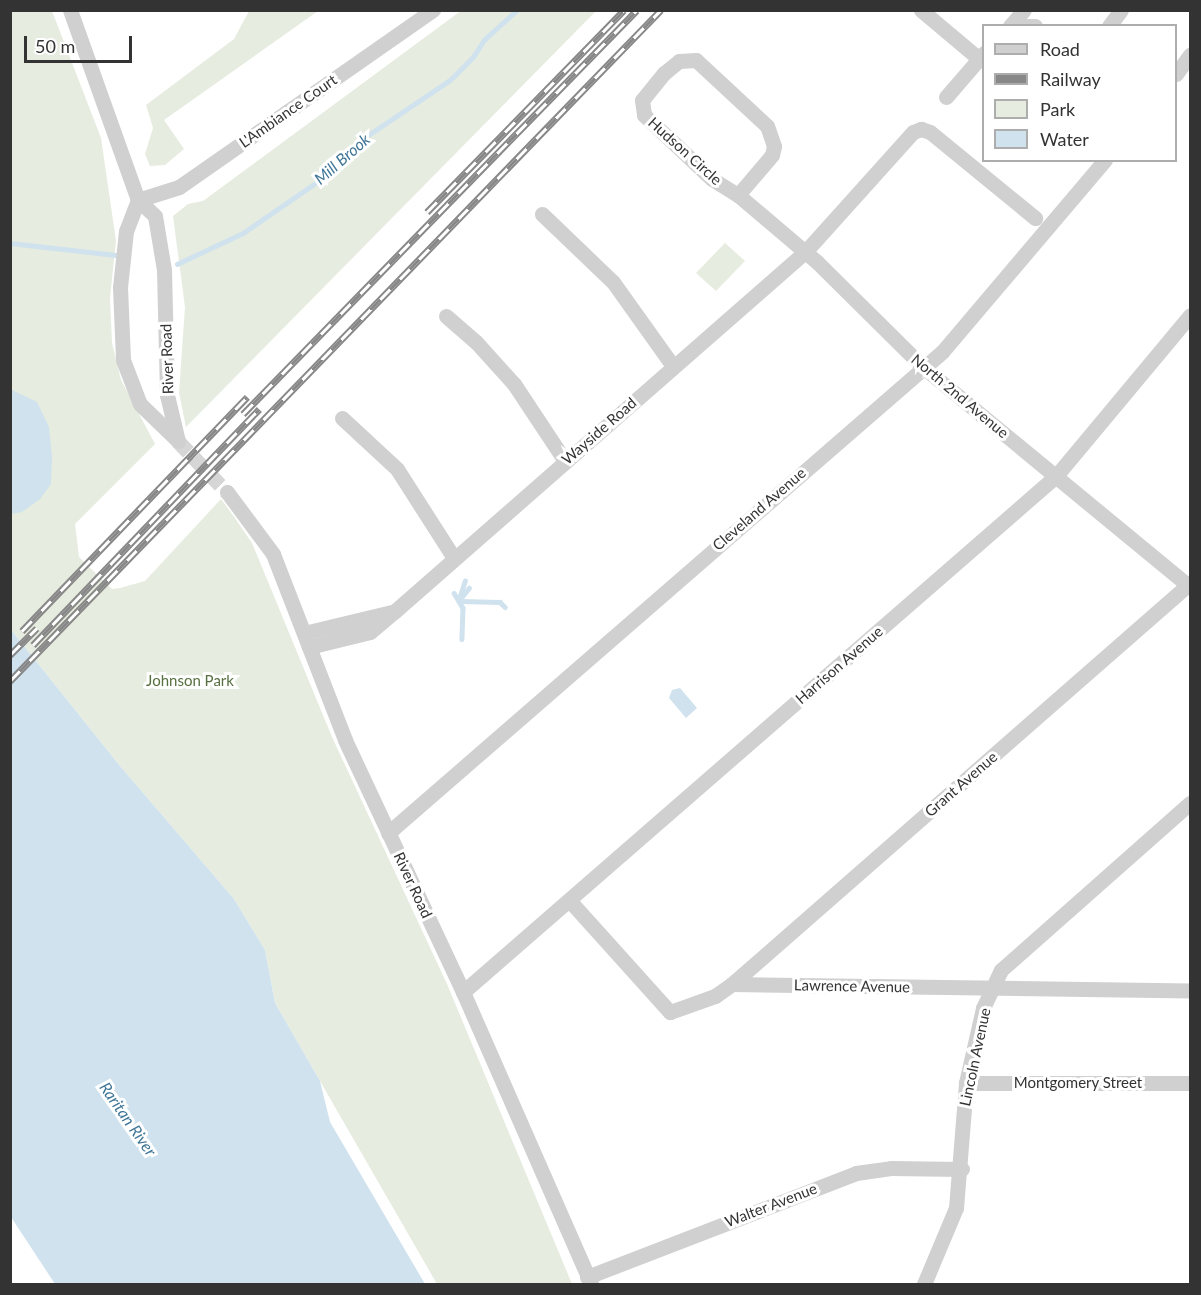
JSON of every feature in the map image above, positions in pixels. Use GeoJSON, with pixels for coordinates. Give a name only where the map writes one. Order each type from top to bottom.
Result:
{"type":"FeatureCollection","features":[{"type":"Feature","properties":{"kind":"street","name":"River Road"},"geometry":{"type":"LineString","coordinates":[[70,10],[138,200],[155,216],[160,242],[167,394],[178,441],[140,404],[123,360],[120,287],[126,231],[138,200]]}},
{"type":"Feature","properties":{"kind":"street","name":"L'Ambiance Court"},"geometry":{"type":"LineString","coordinates":[[138,200],[179,187],[433,10]]}},
{"type":"Feature","properties":{"kind":"street"},"geometry":{"type":"LineString","coordinates":[[921,10],[981,55],[946,97]]}},
{"type":"Feature","properties":{"kind":"street"},"geometry":{"type":"LineString","coordinates":[[1110,24],[1121,10]]}},
{"type":"Feature","properties":{"kind":"street"},"geometry":{"type":"LineString","coordinates":[[1177,73],[1191,55]]}},
{"type":"Feature","properties":{"kind":"street","name":"Hudson Circle"},"geometry":{"type":"LineString","coordinates":[[696,60],[768,126],[774,146],[771,155],[738,195],[711,179],[644,115],[642,100],[664,73],[679,61],[696,60]]}},
{"type":"Feature","properties":{"kind":"street","name":"Wayside Road"},"geometry":{"type":"LineString","coordinates":[[307,640],[370,632],[805,252],[897,147],[913,132],[921,129],[930,132],[1035,218]]}},
{"type":"Feature","properties":{"kind":"street","name":"Cleveland Avenue"},"geometry":{"type":"LineString","coordinates":[[388,832],[942,352],[1103,162]]}},
{"type":"Feature","properties":{"kind":"street","name":"North 2nd Avenue"},"geometry":{"type":"LineString","coordinates":[[738,195],[805,252],[923,367],[1190,585]]}},
{"type":"Feature","properties":{"kind":"street"},"geometry":{"type":"LineString","coordinates":[[542,213],[613,282],[673,366]]}},
{"type":"Feature","properties":{"kind":"street","name":"Harrison Avenue"},"geometry":{"type":"LineString","coordinates":[[463,992],[1056,476],[1191,315]]}},
{"type":"Feature","properties":{"kind":"street"},"geometry":{"type":"LineString","coordinates":[[446,316],[476,342],[513,384],[564,461]]}},
{"type":"Feature","properties":{"kind":"street"},"geometry":{"type":"LineString","coordinates":[[342,418],[397,469],[454,558]]}},
{"type":"Feature","properties":{"kind":"street","name":"River Road"},"geometry":{"type":"LineString","coordinates":[[227,492],[273,554],[345,740],[463,992],[589,1281]]}},
{"type":"Feature","properties":{"kind":"street","name":"Grant Avenue"},"geometry":{"type":"LineString","coordinates":[[732,984],[1190,585]]}},
{"type":"Feature","properties":{"kind":"street","name":"Lincoln Avenue"},"geometry":{"type":"LineString","coordinates":[[924,1284],[951,1227],[962,1169],[966,1083],[983,1008],[1000,970],[1191,803]]}},
{"type":"Feature","properties":{"kind":"street"},"geometry":{"type":"LineString","coordinates":[[569,900],[670,1012],[715,996],[732,984]]}},
{"type":"Feature","properties":{"kind":"street","name":"Lawrence Avenue"},"geometry":{"type":"LineString","coordinates":[[732,984],[1191,990]]}},
{"type":"Feature","properties":{"kind":"street","name":"Montgomery Street"},"geometry":{"type":"LineString","coordinates":[[966,1083],[1191,1083]]}},
{"type":"Feature","properties":{"kind":"street","name":"Walter Avenue"},"geometry":{"type":"LineString","coordinates":[[589,1281],[856,1173],[891,1168],[962,1169]]}},
{"type":"Feature","properties":{"kind":"green space"},"geometry":{"type":"Polygon","coordinates":[[[462,10],[596,11],[186,427],[179,393],[185,307],[173,216],[188,204],[203,201],[462,10]]]}},
{"type":"Feature","properties":{"kind":"green space","name":"Johnson Park"},"geometry":{"type":"Polygon","coordinates":[[[10,11],[52,11],[101,138],[116,241],[110,298],[112,343],[121,380],[155,444],[75,524],[79,557],[112,589],[145,581],[221,499],[252,543],[332,737],[447,984],[572,1284],[437,1284],[275,1003],[265,950],[234,899],[120,766],[11,630],[10,11]]]}},
{"type":"Feature","properties":{"kind":"green space"},"geometry":{"type":"Polygon","coordinates":[[[249,11],[318,11],[164,120],[184,149],[165,165],[150,166],[145,154],[153,128],[146,105],[234,39],[249,11]]]}},
{"type":"Feature","properties":{"kind":"green space"},"geometry":{"type":"Polygon","coordinates":[[[725,243],[745,261],[716,291],[696,273],[725,243]]]}},
{"type":"Feature","properties":{"kind":"water"},"geometry":{"type":"Polygon","coordinates":[[[10,389],[37,402],[49,427],[52,457],[51,484],[40,499],[22,512],[11,514],[10,389]]]}},
{"type":"Feature","properties":{"kind":"water","name":"Raritan River"},"geometry":{"type":"Polygon","coordinates":[[[11,630],[120,766],[234,899],[265,950],[275,1003],[320,1081],[330,1122],[425,1284],[55,1284],[11,1217],[11,630]]]}},
{"type":"Feature","properties":{"kind":"water"},"geometry":{"type":"Polygon","coordinates":[[[680,688],[697,708],[686,718],[669,698],[672,690],[680,688]]]}},
{"type":"Feature","properties":{"kind":"waterway","name":"Mill Brook"},"geometry":{"type":"LineString","coordinates":[[177,264],[243,233],[327,175],[358,142],[450,80],[473,57],[484,40],[517,10]]}},
{"type":"Feature","properties":{"kind":"waterway","name":"Mill Brook"},"geometry":{"type":"LineString","coordinates":[[10,243],[115,255]]}},
{"type":"Feature","properties":{"kind":"waterway"},"geometry":{"type":"LineString","coordinates":[[459,599],[465,581]]}},
{"type":"Feature","properties":{"kind":"waterway"},"geometry":{"type":"LineString","coordinates":[[460,599],[469,588]]}},
{"type":"Feature","properties":{"kind":"waterway"},"geometry":{"type":"LineString","coordinates":[[454,593],[463,608],[462,639]]}},
{"type":"Feature","properties":{"kind":"waterway"},"geometry":{"type":"LineString","coordinates":[[460,601],[500,602],[505,607]]}},
{"type":"Feature","properties":{"kind":"tunnel"},"geometry":{"type":"LineString","coordinates":[[178,441],[227,492]]}},
{"type":"Feature","properties":{"kind":"railway"},"geometry":{"type":"LineString","coordinates":[[427,212],[624,10]]}},
{"type":"Feature","properties":{"kind":"railway"},"geometry":{"type":"LineString","coordinates":[[243,414],[637,10]]}},
{"type":"Feature","properties":{"kind":"railway"},"geometry":{"type":"LineString","coordinates":[[10,681],[661,10]]}},
{"type":"Feature","properties":{"kind":"railway"},"geometry":{"type":"LineString","coordinates":[[22,631],[247,397]]}},
{"type":"Feature","properties":{"kind":"railway"},"geometry":{"type":"LineString","coordinates":[[33,645],[259,409]]}},
{"type":"Feature","properties":{"kind":"railway"},"geometry":{"type":"LineString","coordinates":[[10,655],[37,628]]}}]}
